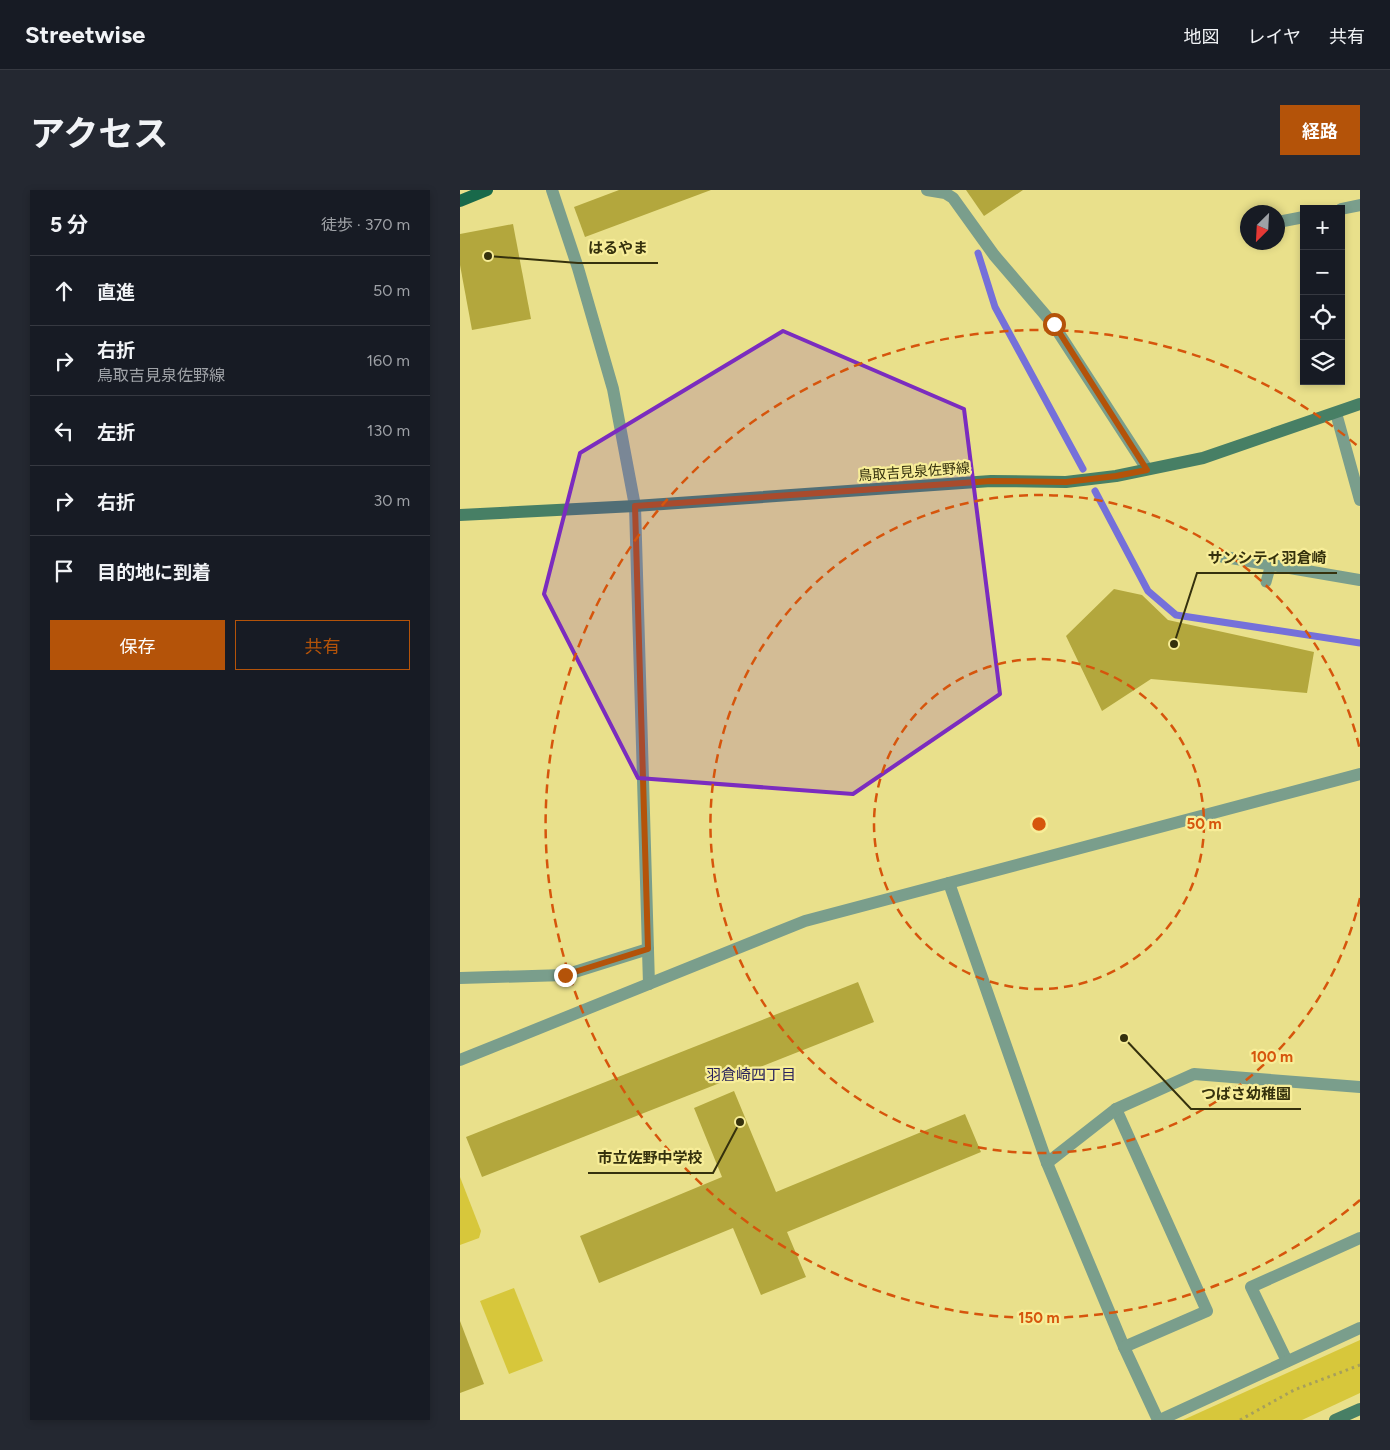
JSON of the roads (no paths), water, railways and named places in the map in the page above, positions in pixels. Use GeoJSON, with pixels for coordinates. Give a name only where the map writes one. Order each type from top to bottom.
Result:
{"type":"FeatureCollection","features":[{"type":"Feature","properties":{"kind":"main road"},"geometry":{"type":"LineString","coordinates":[[460,201],[487,190]]}},
{"type":"Feature","properties":{"kind":"main road","name":"鳥取吉見泉佐野線"},"geometry":{"type":"LineString","coordinates":[[460,515],[635,506],[991,481],[1066,482],[1116,476],[1203,458],[1360,404]]}},
{"type":"Feature","properties":{"kind":"main road"},"geometry":{"type":"LineString","coordinates":[[1335,1420],[1360,1409]]}},
{"type":"Feature","properties":{"kind":"street"},"geometry":{"type":"LineString","coordinates":[[552,190],[578,268],[612,389],[635,506],[649,984]]}},
{"type":"Feature","properties":{"kind":"street"},"geometry":{"type":"LineString","coordinates":[[927,190],[945,193],[953,198],[994,255],[1054,324],[1147,470]]}},
{"type":"Feature","properties":{"kind":"street"},"geometry":{"type":"LineString","coordinates":[[1345,208],[1360,205]]}},
{"type":"Feature","properties":{"kind":"street"},"geometry":{"type":"LineString","coordinates":[[1285,221],[1300,218]]}},
{"type":"Feature","properties":{"kind":"street"},"geometry":{"type":"LineString","coordinates":[[1336,413],[1360,500]]}},
{"type":"Feature","properties":{"kind":"street"},"geometry":{"type":"LineString","coordinates":[[1219,556],[1360,580]]}},
{"type":"Feature","properties":{"kind":"street"},"geometry":{"type":"LineString","coordinates":[[460,1060],[804,921],[1360,774]]}},
{"type":"Feature","properties":{"kind":"street"},"geometry":{"type":"LineString","coordinates":[[949,883],[1047,1163],[1124,1348],[1159,1420],[1360,1328]]}},
{"type":"Feature","properties":{"kind":"street"},"geometry":{"type":"LineString","coordinates":[[460,978],[565,975],[648,949]]}},
{"type":"Feature","properties":{"kind":"street"},"geometry":{"type":"LineString","coordinates":[[1047,1163],[1116,1109],[1194,1074],[1360,1087]]}},
{"type":"Feature","properties":{"kind":"street"},"geometry":{"type":"LineString","coordinates":[[1116,1109],[1207,1311],[1124,1348]]}},
{"type":"Feature","properties":{"kind":"street"},"geometry":{"type":"LineString","coordinates":[[1287,1361],[1251,1287],[1360,1238]]}},
{"type":"Feature","properties":{"kind":"lane"},"geometry":{"type":"LineString","coordinates":[[1266,582],[1271,564]]}},
{"type":"Feature","properties":{"kind":"waterway"},"geometry":{"type":"LineString","coordinates":[[978,253],[995,307],[1083,469]]}},
{"type":"Feature","properties":{"kind":"waterway"},"geometry":{"type":"LineString","coordinates":[[1095,491],[1148,591],[1176,615],[1360,643]]}},
{"type":"Feature","properties":{"kind":"place","name":"はるやま"},"geometry":{"type":"Point","coordinates":[488,256]}},
{"type":"Feature","properties":{"kind":"place","name":"サンシティ羽倉崎"},"geometry":{"type":"Point","coordinates":[1174,644]}},
{"type":"Feature","properties":{"kind":"place","name":"つばさ幼稚園"},"geometry":{"type":"Point","coordinates":[1124,1038]}},
{"type":"Feature","properties":{"kind":"place","name":"市立佐野中学校"},"geometry":{"type":"Point","coordinates":[740,1122]}},
{"type":"Feature","properties":{"kind":"district","name":"羽倉崎四丁目"},"geometry":{"type":"Point","coordinates":[751,1075]}}]}
